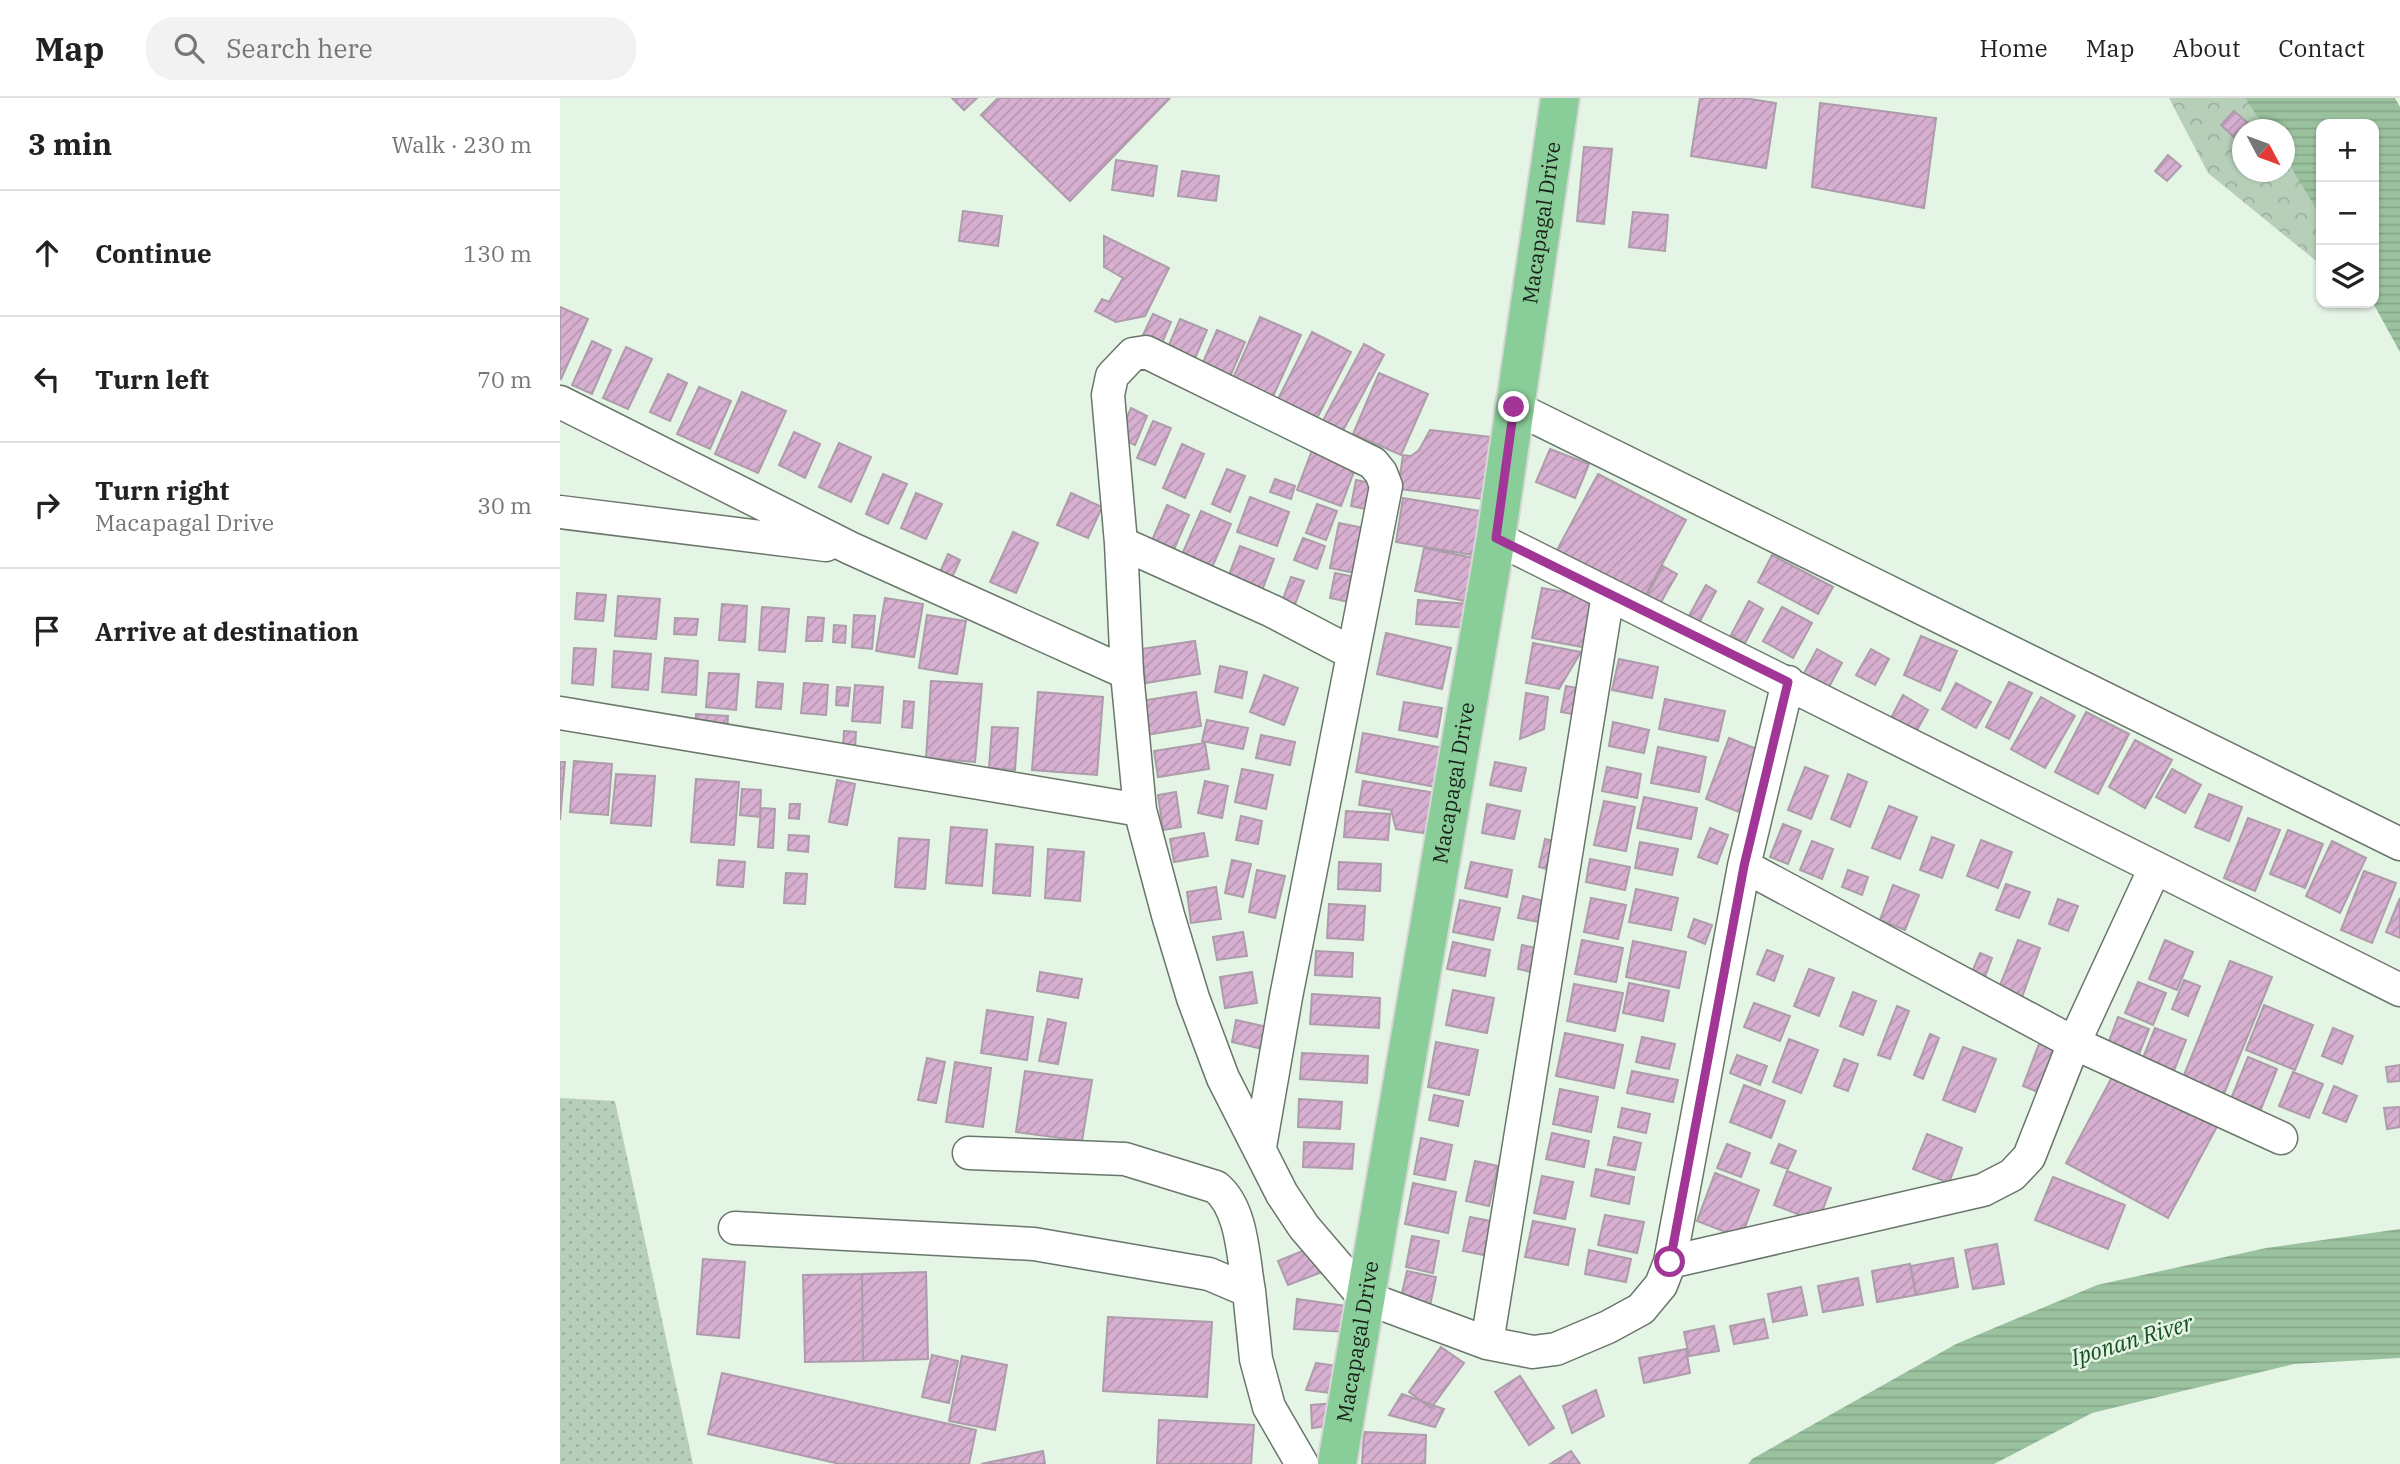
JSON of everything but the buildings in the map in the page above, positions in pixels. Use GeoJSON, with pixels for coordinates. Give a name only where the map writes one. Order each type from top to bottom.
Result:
{"type":"FeatureCollection","features":[{"type":"Feature","properties":{"kind":"main road","name":"Macapagal Drive"},"geometry":{"type":"LineString","coordinates":[[1336,1464],[1496,538],[1560,98]]}},
{"type":"Feature","properties":{"kind":"street"},"geometry":{"type":"LineString","coordinates":[[1260,1147],[1286,997],[1386,486],[1373,463],[1146,352],[1133,354],[1112,376],[1108,395],[1121,543],[1127,673],[1140,810],[1193,998],[1223,1077],[1282,1194],[1304,1227],[1364,1297],[1487,1343],[1533,1352],[1556,1349],[1608,1327],[1641,1309],[1661,1285],[1670,1262],[1744,866],[1788,682]]}},
{"type":"Feature","properties":{"kind":"street"},"geometry":{"type":"LineString","coordinates":[[560,402],[850,548],[1127,673]]}},
{"type":"Feature","properties":{"kind":"street"},"geometry":{"type":"LineString","coordinates":[[1514,407],[2400,844]]}},
{"type":"Feature","properties":{"kind":"street"},"geometry":{"type":"LineString","coordinates":[[560,512],[850,548]]}},
{"type":"Feature","properties":{"kind":"street"},"geometry":{"type":"LineString","coordinates":[[1496,538],[2400,990]]}},
{"type":"Feature","properties":{"kind":"street"},"geometry":{"type":"LineString","coordinates":[[1121,543],[1272,611],[1352,653]]}},
{"type":"Feature","properties":{"kind":"street"},"geometry":{"type":"LineString","coordinates":[[1487,1343],[1608,594]]}},
{"type":"Feature","properties":{"kind":"street"},"geometry":{"type":"LineString","coordinates":[[560,713],[1140,810]]}},
{"type":"Feature","properties":{"kind":"street"},"geometry":{"type":"LineString","coordinates":[[1744,866],[2074,1043],[2281,1138]]}},
{"type":"Feature","properties":{"kind":"street"},"geometry":{"type":"LineString","coordinates":[[1670,1262],[1983,1189],[2012,1175],[2029,1157],[2074,1043],[2155,868]]}},
{"type":"Feature","properties":{"kind":"street"},"geometry":{"type":"LineString","coordinates":[[969,1153],[1125,1159],[1216,1187],[1225,1194],[1234,1216],[1249,1291],[1256,1359],[1269,1407],[1303,1464]]}},
{"type":"Feature","properties":{"kind":"street"},"geometry":{"type":"LineString","coordinates":[[735,1228],[1034,1244],[1209,1274],[1249,1291]]}},
{"type":"Feature","properties":{"kind":"green space"},"geometry":{"type":"Polygon","coordinates":[[[2169,98],[2250,98],[2266,119],[2232,119],[2232,182],[2295,182],[2295,158],[2316,187],[2316,261],[2208,173],[2169,98]]]}},
{"type":"Feature","properties":{"kind":"green space"},"geometry":{"type":"Polygon","coordinates":[[[560,1098],[615,1101],[693,1464],[560,1464],[560,1098]]]}},
{"type":"Feature","properties":{"kind":"water"},"geometry":{"type":"Polygon","coordinates":[[[2245,98],[2395,98],[2400,107],[2400,352],[2376,308],[2379,308],[2379,119],[2316,119],[2316,209],[2295,174],[2295,119],[2259,119],[2245,98]]]}},
{"type":"Feature","properties":{"kind":"water","name":"Iponan River"},"geometry":{"type":"Polygon","coordinates":[[[2400,1229],[2400,1358],[2294,1364],[2092,1413],[1994,1464],[1748,1464],[1752,1459],[1956,1344],[2097,1285],[2266,1248],[2400,1229]]]}},
{"type":"Feature","properties":{"kind":"route"},"geometry":{"type":"LineString","coordinates":[[1514,407],[1496,538],[1788,682],[1744,866],[1670,1262]]}}]}
